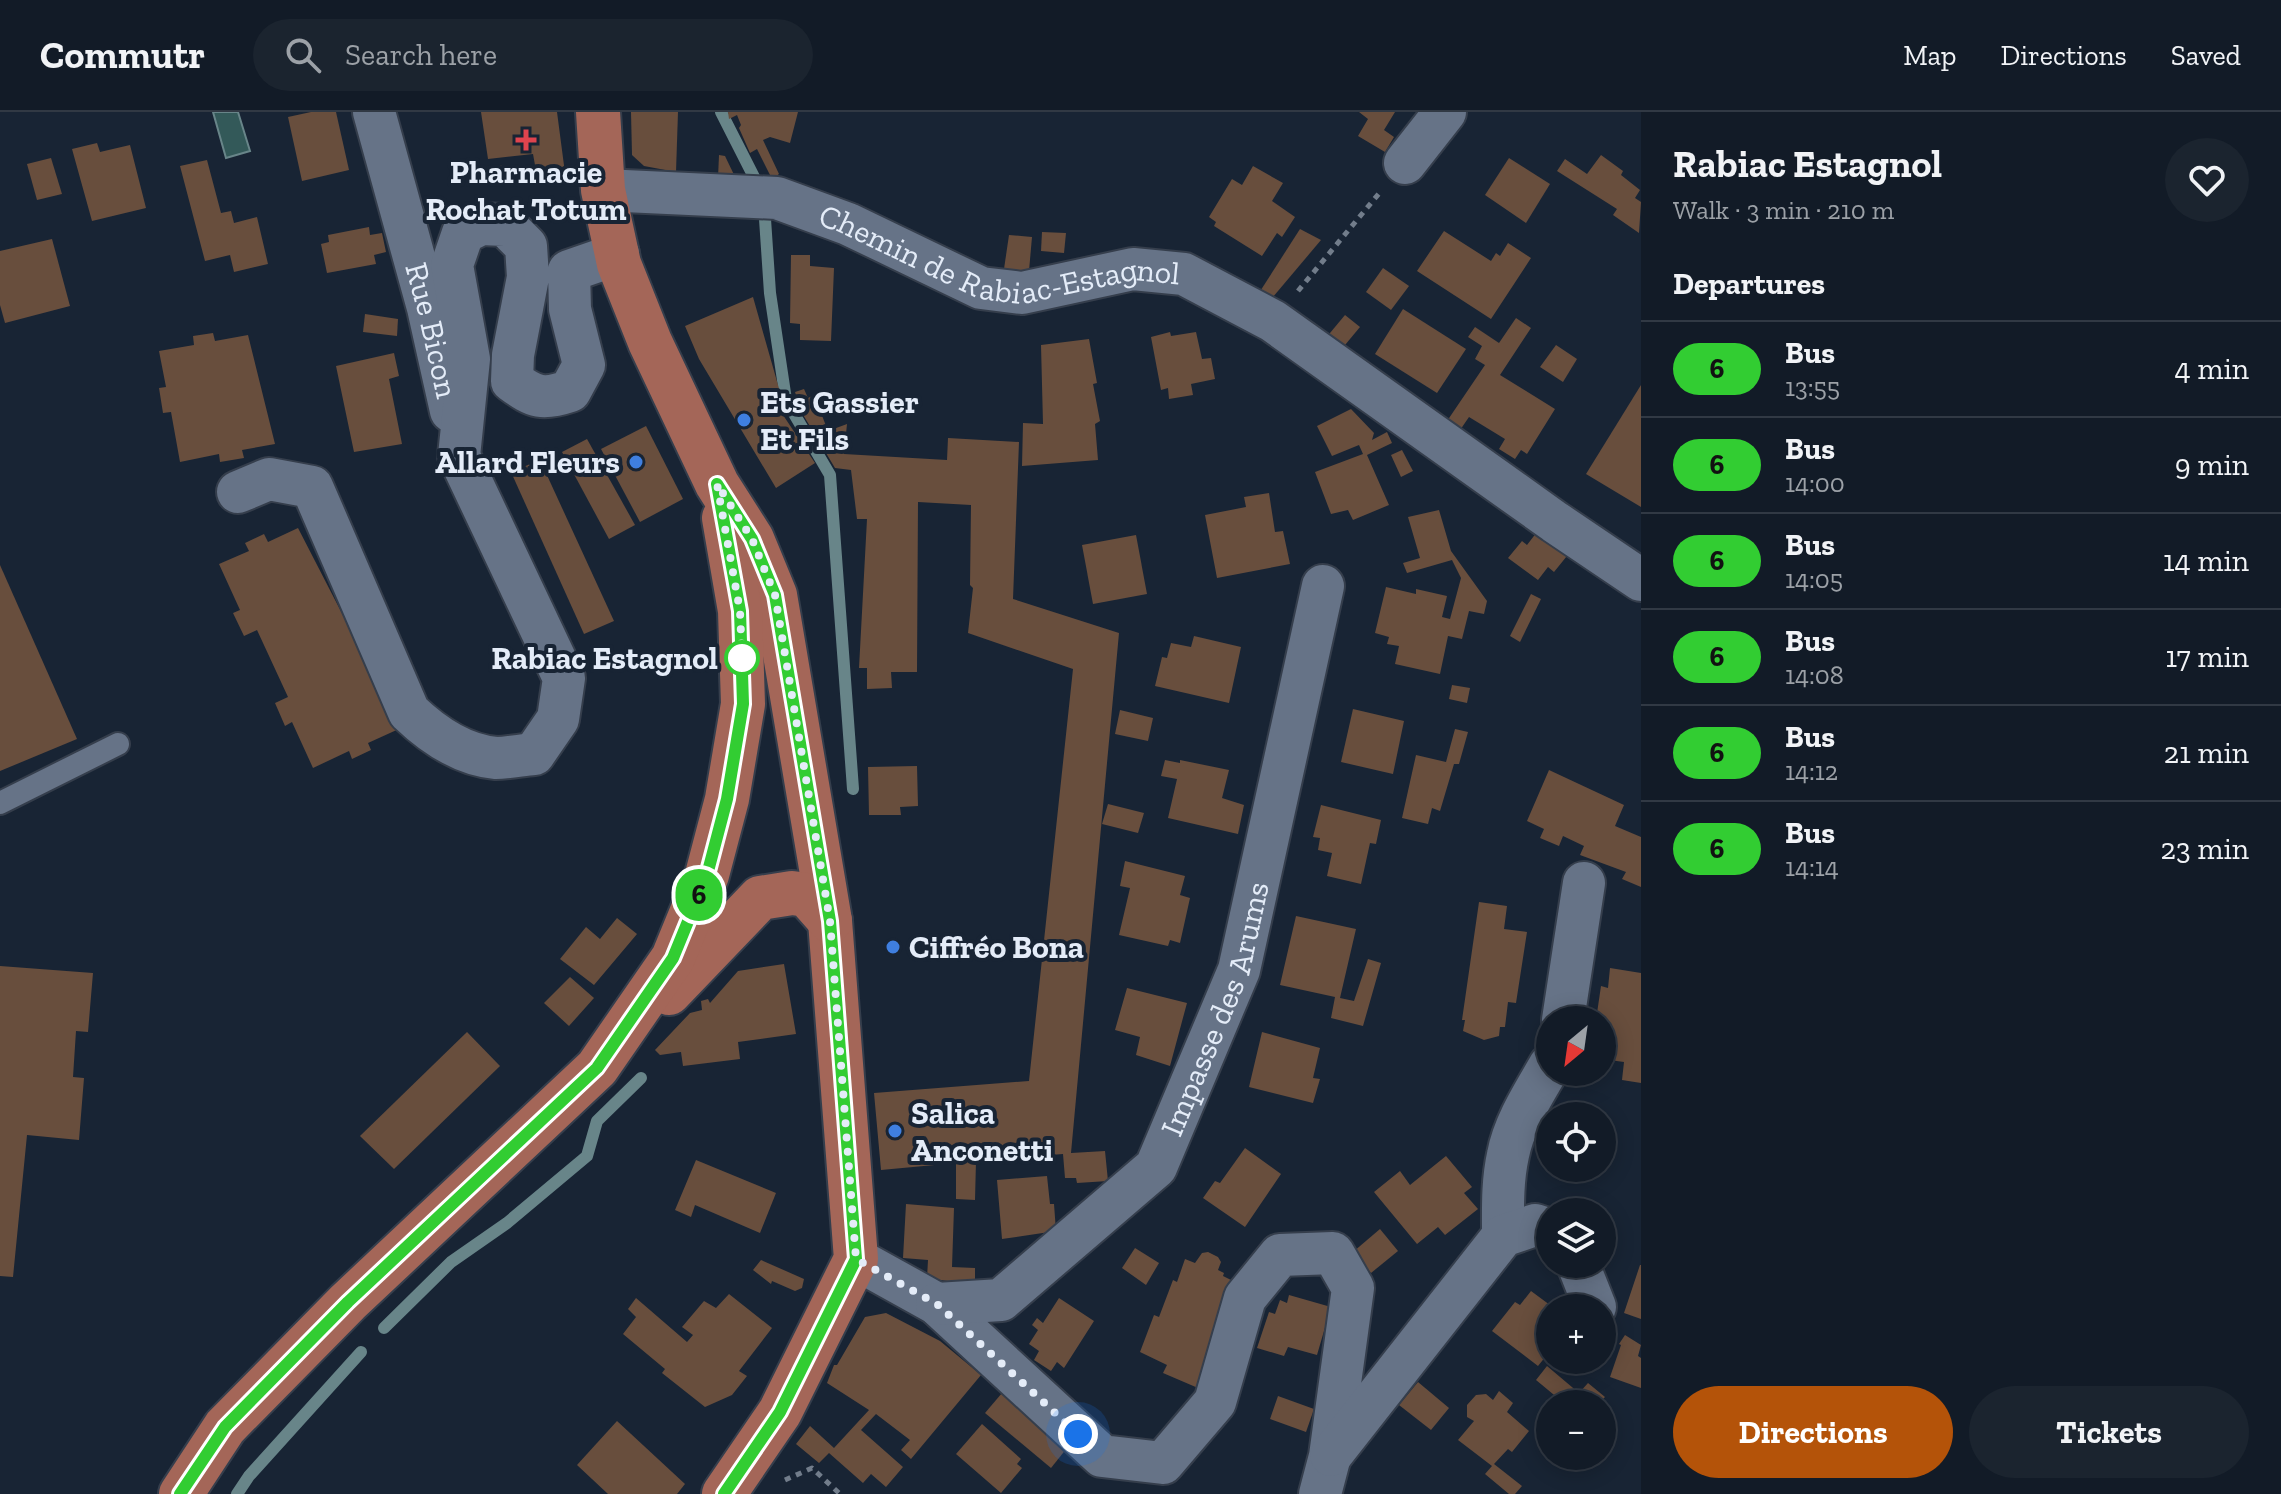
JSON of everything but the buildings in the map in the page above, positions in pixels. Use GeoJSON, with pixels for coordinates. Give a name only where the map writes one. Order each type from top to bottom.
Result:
{"type":"FeatureCollection","features":[{"type":"Feature","properties":{"kind":"main road"},"geometry":{"type":"LineString","coordinates":[[598,112],[603,190],[618,254],[650,342],[717,484],[752,539],[775,595],[830,921],[856,1259],[780,1412],[724,1494]]}},
{"type":"Feature","properties":{"kind":"main road"},"geometry":{"type":"LineString","coordinates":[[597,1068],[673,958],[707,875],[727,799],[743,704],[740,611],[717,484]]}},
{"type":"Feature","properties":{"kind":"main road"},"geometry":{"type":"LineString","coordinates":[[181,1494],[225,1427],[348,1302],[597,1068],[760,898],[792,893],[807,895],[830,921]]}},
{"type":"Feature","properties":{"kind":"street","name":"Rue Bicon"},"geometry":{"type":"LineString","coordinates":[[238,492],[269,479],[312,487],[409,712],[429,731],[460,748],[496,758],[534,754],[558,719],[564,678],[459,456],[428,308],[374,112]]}},
{"type":"Feature","properties":{"kind":"street"},"geometry":{"type":"LineString","coordinates":[[1405,163],[1445,112]]}},
{"type":"Feature","properties":{"kind":"street","name":"Chemin de Rabiac-Estagnol"},"geometry":{"type":"LineString","coordinates":[[603,190],[777,198],[848,224],[981,288],[1022,293],[1133,269],[1184,274],[1273,321],[1641,580]]}},
{"type":"Feature","properties":{"kind":"street"},"geometry":{"type":"LineString","coordinates":[[459,456],[469,359],[452,265],[463,233],[481,224],[505,225],[526,246],[528,277],[513,355],[512,381],[527,392],[550,398],[570,391],[584,365],[570,309],[569,271],[618,254]]}},
{"type":"Feature","properties":{"kind":"street","name":"Impasse des Arums"},"geometry":{"type":"LineString","coordinates":[[937,1304],[1001,1300],[1156,1167],[1239,970],[1323,586]]}},
{"type":"Feature","properties":{"kind":"street"},"geometry":{"type":"LineString","coordinates":[[1565,1006],[1584,883]]}},
{"type":"Feature","properties":{"kind":"street"},"geometry":{"type":"LineString","coordinates":[[1503,1236],[1503,1188],[1508,1152],[1522,1114],[1538,1086]]}},
{"type":"Feature","properties":{"kind":"street"},"geometry":{"type":"LineString","coordinates":[[1325,1475],[1503,1236],[1536,1225]]}},
{"type":"Feature","properties":{"kind":"street"},"geometry":{"type":"LineString","coordinates":[[856,1259],[937,1304],[1102,1456],[1163,1463],[1215,1402],[1245,1298],[1280,1255],[1333,1253],[1353,1288],[1325,1475]]}},
{"type":"Feature","properties":{"kind":"lane"},"geometry":{"type":"LineString","coordinates":[[0,803],[118,744]]}},
{"type":"Feature","properties":{"kind":"path"},"geometry":{"type":"LineString","coordinates":[[1273,321],[1405,163]]}},
{"type":"Feature","properties":{"kind":"path"},"geometry":{"type":"LineString","coordinates":[[812,1468],[840,1494]]}},
{"type":"Feature","properties":{"kind":"shaded area"},"geometry":{"type":"Polygon","coordinates":[[[213,112],[238,112],[250,151],[226,158],[213,112]]]}},
{"type":"Feature","properties":{"kind":"waterway"},"geometry":{"type":"LineString","coordinates":[[721,112],[754,177]]}},
{"type":"Feature","properties":{"kind":"waterway"},"geometry":{"type":"LineString","coordinates":[[765,219],[770,293],[786,400],[830,475],[853,789]]}},
{"type":"Feature","properties":{"kind":"waterway"},"geometry":{"type":"LineString","coordinates":[[384,1328],[451,1262],[507,1223],[587,1156],[597,1121],[641,1078]]}},
{"type":"Feature","properties":{"kind":"waterway"},"geometry":{"type":"LineString","coordinates":[[237,1494],[249,1476],[361,1352]]}},
{"type":"Feature","properties":{"kind":"bus line","name":"6"},"geometry":{"type":"LineString","coordinates":[[180,1494],[225,1427],[348,1302],[597,1068],[673,958],[707,875],[727,799],[743,704],[740,611],[717,484],[752,539],[775,595],[830,921],[856,1259],[780,1412],[724,1494]]}},
{"type":"Feature","properties":{"kind":"place","name":"Pharmacie Rochat Totum"},"geometry":{"type":"Point","coordinates":[526,140]}},
{"type":"Feature","properties":{"kind":"place","name":"Ets Gassier Et Fils"},"geometry":{"type":"Point","coordinates":[744,420]}},
{"type":"Feature","properties":{"kind":"place","name":"Allard Fleurs"},"geometry":{"type":"Point","coordinates":[636,462]}},
{"type":"Feature","properties":{"kind":"place","name":"Rabiac Estagnol"},"geometry":{"type":"Point","coordinates":[742,658]}},
{"type":"Feature","properties":{"kind":"place","name":"Ciffréo Bona"},"geometry":{"type":"Point","coordinates":[893,947]}},
{"type":"Feature","properties":{"kind":"place","name":"Salica Anconetti"},"geometry":{"type":"Point","coordinates":[895,1131]}},
{"type":"Feature","properties":{"kind":"route"},"geometry":{"type":"LineString","coordinates":[[742,658],[740,611],[717,484],[752,539],[775,595],[830,921],[856,1259],[937,1304],[1078,1434]]}}]}
